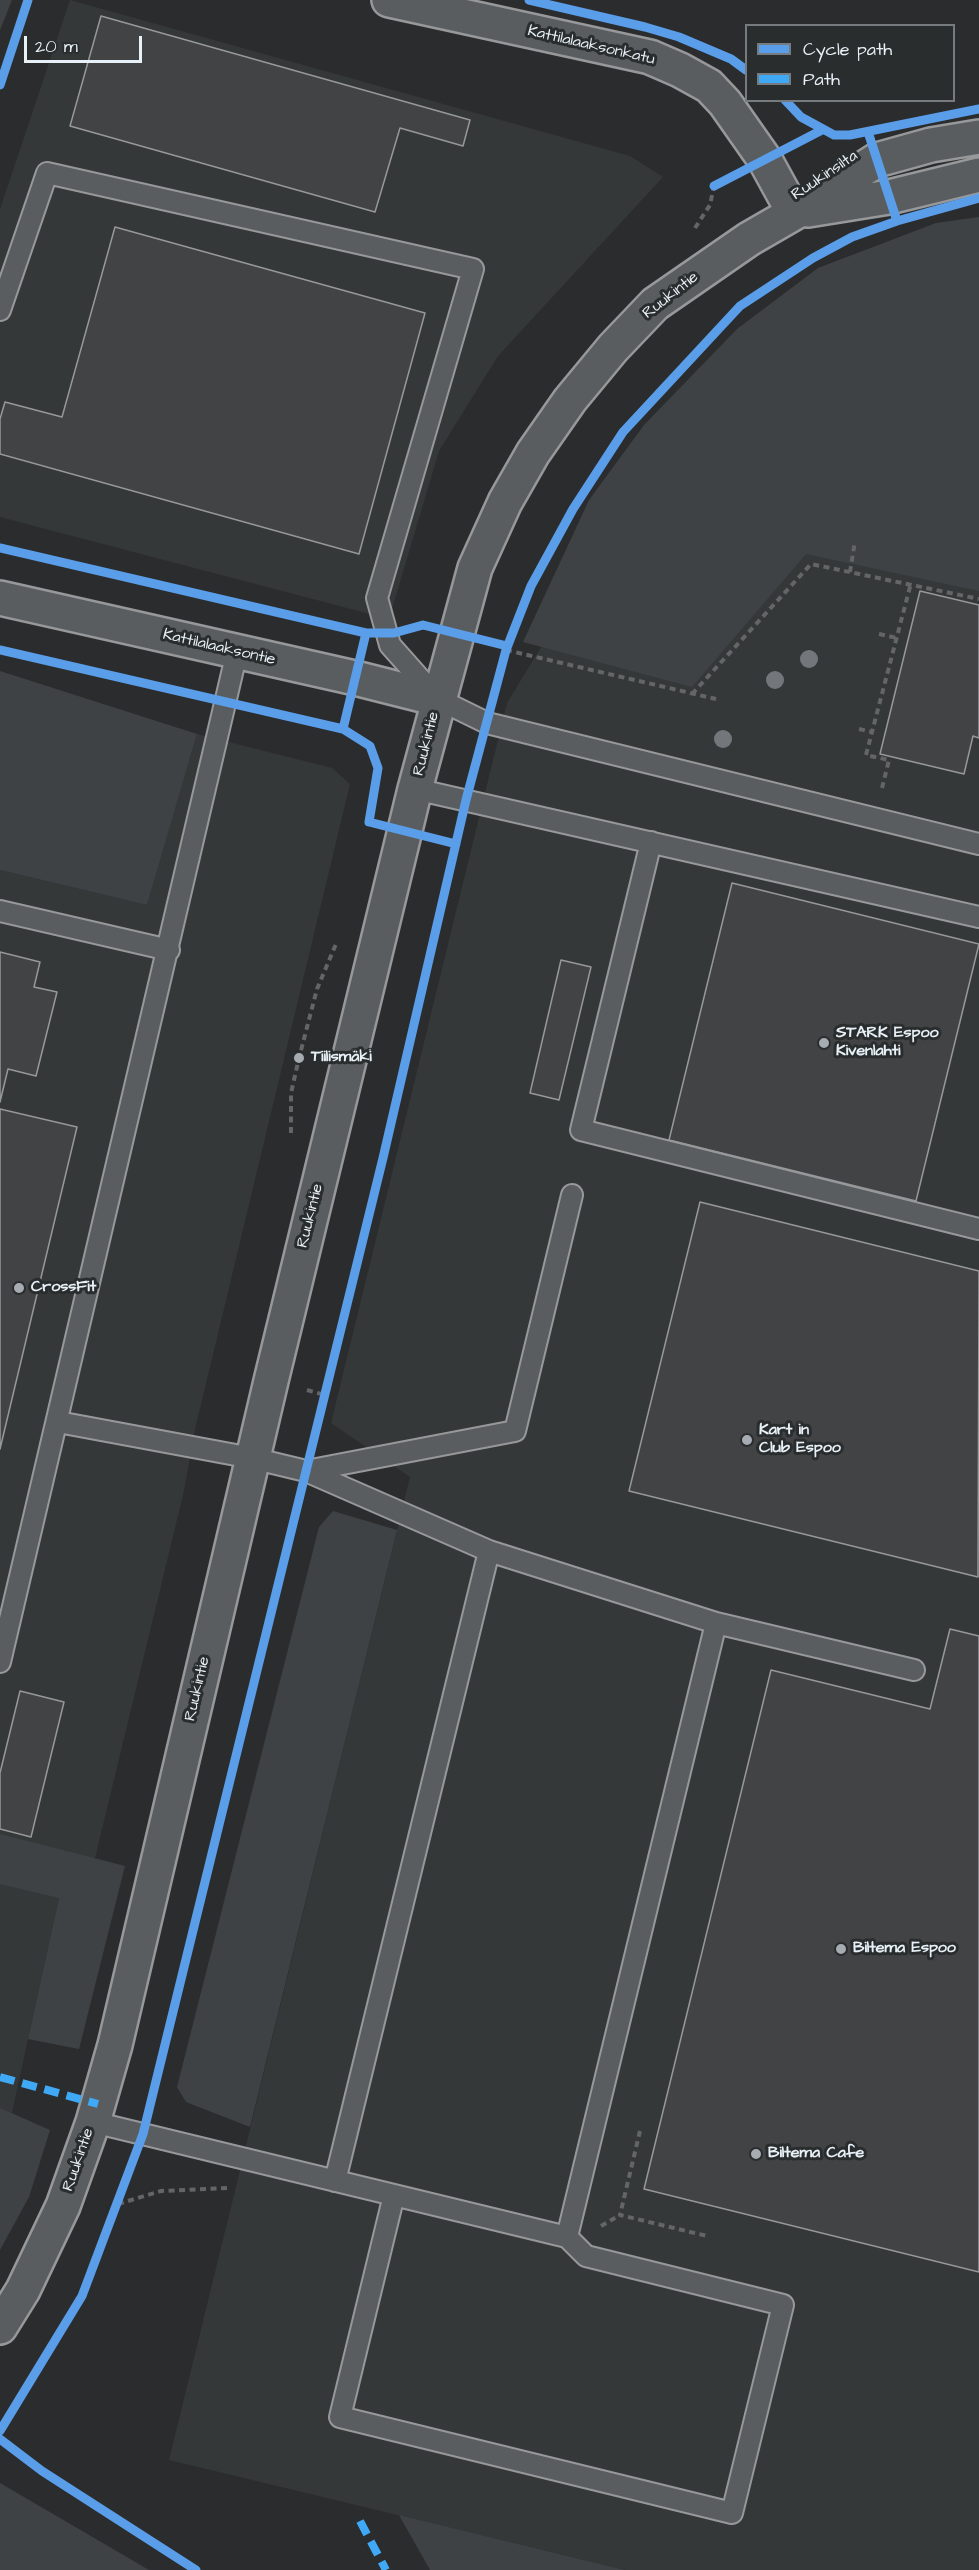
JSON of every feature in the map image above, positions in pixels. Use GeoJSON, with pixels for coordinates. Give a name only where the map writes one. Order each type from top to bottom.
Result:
{"type":"FeatureCollection","features":[{"type":"Feature","properties":{"kind":"street","name":"Kattilalaaksonkatu"},"geometry":{"type":"LineString","coordinates":[[389,0],[650,57],[709,86],[725,103],[765,160],[795,213]]}},
{"type":"Feature","properties":{"kind":"street","name":"Ruukinsilta"},"geometry":{"type":"LineString","coordinates":[[795,213],[877,160],[931,145],[979,137]]}},
{"type":"Feature","properties":{"kind":"street","name":"Ruukinsilta"},"geometry":{"type":"LineString","coordinates":[[795,213],[889,196],[979,175]]}},
{"type":"Feature","properties":{"kind":"street","name":"Ruukintie"},"geometry":{"type":"LineString","coordinates":[[0,2327],[23,2290],[63,2206],[93,2122],[115,2045],[252,1458],[415,789],[475,568],[505,502],[533,453],[570,400],[613,348],[655,304],[748,239],[795,213]]}},
{"type":"Feature","properties":{"kind":"street","name":"Kattilalaaksontie"},"geometry":{"type":"LineString","coordinates":[[0,598],[438,699]]}},
{"type":"Feature","properties":{"kind":"lane"},"geometry":{"type":"LineString","coordinates":[[0,309],[47,173],[473,269],[377,598],[390,645],[438,699],[487,723],[979,844]]}},
{"type":"Feature","properties":{"kind":"lane"},"geometry":{"type":"LineString","coordinates":[[0,1662],[169,950],[237,652]]}},
{"type":"Feature","properties":{"kind":"lane"},"geometry":{"type":"LineString","coordinates":[[415,789],[979,917]]}},
{"type":"Feature","properties":{"kind":"lane"},"geometry":{"type":"LineString","coordinates":[[651,842],[581,1130],[979,1229]]}},
{"type":"Feature","properties":{"kind":"lane"},"geometry":{"type":"LineString","coordinates":[[0,911],[169,950]]}},
{"type":"Feature","properties":{"kind":"lane"},"geometry":{"type":"LineString","coordinates":[[306,1472],[515,1431],[572,1195]]}},
{"type":"Feature","properties":{"kind":"lane"},"geometry":{"type":"LineString","coordinates":[[58,1422],[252,1458],[306,1472],[489,1551],[717,1623],[914,1670]]}},
{"type":"Feature","properties":{"kind":"lane"},"geometry":{"type":"LineString","coordinates":[[335,2181],[489,1551]]}},
{"type":"Feature","properties":{"kind":"lane"},"geometry":{"type":"LineString","coordinates":[[567,2238],[717,1623]]}},
{"type":"Feature","properties":{"kind":"lane"},"geometry":{"type":"LineString","coordinates":[[93,2122],[394,2195],[567,2238],[586,2256],[783,2305],[732,2513],[340,2417],[394,2195]]}},
{"type":"Feature","properties":{"kind":"path"},"geometry":{"type":"LineString","coordinates":[[714,186],[765,160]]}},
{"type":"Feature","properties":{"kind":"path"},"geometry":{"type":"LineString","coordinates":[[850,572],[855,541]]}},
{"type":"Feature","properties":{"kind":"path"},"geometry":{"type":"LineString","coordinates":[[692,694],[811,564],[979,599]]}},
{"type":"Feature","properties":{"kind":"path"},"geometry":{"type":"LineString","coordinates":[[873,818],[889,760],[866,755],[911,583]]}},
{"type":"Feature","properties":{"kind":"path"},"geometry":{"type":"LineString","coordinates":[[456,634],[716,699]]}},
{"type":"Feature","properties":{"kind":"path"},"geometry":{"type":"LineString","coordinates":[[879,634],[897,638]]}},
{"type":"Feature","properties":{"kind":"path"},"geometry":{"type":"LineString","coordinates":[[503,661],[511,636]]}},
{"type":"Feature","properties":{"kind":"path"},"geometry":{"type":"LineString","coordinates":[[860,729],[872,732]]}},
{"type":"Feature","properties":{"kind":"path"},"geometry":{"type":"LineString","coordinates":[[322,1406],[328,1383]]}},
{"type":"Feature","properties":{"kind":"path"},"geometry":{"type":"LineString","coordinates":[[640,2131],[620,2215],[707,2236]]}},
{"type":"Feature","properties":{"kind":"path"},"geometry":{"type":"LineString","coordinates":[[114,2214],[122,2194]]}},
{"type":"Feature","properties":{"kind":"shaded area"},"geometry":{"type":"Polygon","coordinates":[[[0,0],[12,0],[0,30],[0,0]]]}},
{"type":"Feature","properties":{"kind":"shaded area"},"geometry":{"type":"Polygon","coordinates":[[[70,0],[630,156],[663,177],[498,356],[439,451],[389,619],[0,517],[0,209],[70,0]]]}},
{"type":"Feature","properties":{"kind":"shaded area"},"geometry":{"type":"Polygon","coordinates":[[[979,217],[979,591],[806,554],[692,687],[523,642],[589,500],[644,425],[737,329],[818,268],[936,223],[979,217]]]}},
{"type":"Feature","properties":{"kind":"shaded area"},"geometry":{"type":"Polygon","coordinates":[[[979,426],[979,2570],[626,2570],[169,2460],[410,1477],[331,1423],[507,703],[656,458],[979,426]]]}},
{"type":"Feature","properties":{"kind":"shaded area"},"geometry":{"type":"Polygon","coordinates":[[[0,671],[197,734],[147,905],[0,870],[0,671]]]}},
{"type":"Feature","properties":{"kind":"shaded area"},"geometry":{"type":"Polygon","coordinates":[[[197,734],[332,768],[350,784],[95,1858],[59,1898],[12,2112],[0,2154],[0,870],[147,905],[197,734]]]}},
{"type":"Feature","properties":{"kind":"shaded area"},"geometry":{"type":"Polygon","coordinates":[[[333,1511],[397,1530],[250,2127],[186,2102],[177,2087],[319,1527],[333,1511]]]}},
{"type":"Feature","properties":{"kind":"shaded area"},"geometry":{"type":"Polygon","coordinates":[[[0,1834],[125,1866],[79,2049],[28,2039],[59,1898],[0,1884],[0,1834]]]}},
{"type":"Feature","properties":{"kind":"shaded area"},"geometry":{"type":"Polygon","coordinates":[[[0,2108],[50,2130],[29,2197],[0,2250],[0,2108]]]}},
{"type":"Feature","properties":{"kind":"shaded area"},"geometry":{"type":"Polygon","coordinates":[[[0,2483],[149,2570],[0,2570],[0,2483]]]}},
{"type":"Feature","properties":{"kind":"shaded area"},"geometry":{"type":"Polygon","coordinates":[[[399,2515],[625,2570],[430,2570],[399,2515]]]}},
{"type":"Feature","properties":{"kind":"building"},"geometry":{"type":"Polygon","coordinates":[[[101,16],[470,120],[463,146],[400,128],[375,212],[70,126],[101,16]]]}},
{"type":"Feature","properties":{"kind":"building"},"geometry":{"type":"Polygon","coordinates":[[[115,227],[425,313],[359,554],[0,454],[0,419],[5,402],[62,417],[115,227]]]}},
{"type":"Feature","properties":{"kind":"building"},"geometry":{"type":"Polygon","coordinates":[[[920,591],[979,605],[979,738],[973,736],[964,774],[880,754],[920,591]]]}},
{"type":"Feature","properties":{"kind":"building","name":"STARK Espoo Kivenlahti"},"geometry":{"type":"Polygon","coordinates":[[[732,883],[979,944],[916,1201],[669,1140],[732,883]]]}},
{"type":"Feature","properties":{"kind":"building"},"geometry":{"type":"Polygon","coordinates":[[[0,952],[40,962],[34,987],[57,992],[36,1076],[8,1069],[0,1102],[0,952]]]}},
{"type":"Feature","properties":{"kind":"building"},"geometry":{"type":"Polygon","coordinates":[[[561,960],[591,967],[559,1100],[530,1093],[561,960]]]}},
{"type":"Feature","properties":{"kind":"building","name":"CrossFit"},"geometry":{"type":"Polygon","coordinates":[[[0,1109],[77,1127],[0,1449],[0,1109]]]}},
{"type":"Feature","properties":{"kind":"building"},"geometry":{"type":"Polygon","coordinates":[[[700,1202],[979,1271],[978,1577],[629,1491],[700,1202]]]}},
{"type":"Feature","properties":{"kind":"building","name":"Biltema Espoo"},"geometry":{"type":"Polygon","coordinates":[[[950,1629],[979,1636],[979,2272],[644,2189],[771,1670],[930,1709],[950,1629]]]}},
{"type":"Feature","properties":{"kind":"building"},"geometry":{"type":"Polygon","coordinates":[[[20,1691],[64,1702],[31,1837],[0,1829],[0,1773],[20,1691]]]}},
{"type":"Feature","properties":{"kind":"marked path"},"geometry":{"type":"LineString","coordinates":[[0,2077],[98,2104]]}},
{"type":"Feature","properties":{"kind":"marked path"},"geometry":{"type":"LineString","coordinates":[[360,2521],[386,2570]]}},
{"type":"Feature","properties":{"kind":"cycle path"},"geometry":{"type":"LineString","coordinates":[[0,85],[28,0]]}},
{"type":"Feature","properties":{"kind":"cycle path"},"geometry":{"type":"LineString","coordinates":[[529,0],[679,37],[731,59],[745,69]]}},
{"type":"Feature","properties":{"kind":"cycle path"},"geometry":{"type":"LineString","coordinates":[[787,102],[801,117],[834,135],[850,135],[979,109]]}},
{"type":"Feature","properties":{"kind":"cycle path"},"geometry":{"type":"LineString","coordinates":[[714,186],[822,130]]}},
{"type":"Feature","properties":{"kind":"cycle path"},"geometry":{"type":"LineString","coordinates":[[868,132],[897,221]]}},
{"type":"Feature","properties":{"kind":"cycle path"},"geometry":{"type":"LineString","coordinates":[[0,2431],[82,2296],[143,2134],[383,1158],[466,800],[506,650],[531,586],[573,509],[623,432],[740,306],[813,258],[852,237],[897,221],[979,198]]}},
{"type":"Feature","properties":{"kind":"cycle path"},"geometry":{"type":"LineString","coordinates":[[0,548],[366,633],[394,633],[423,625],[507,646]]}},
{"type":"Feature","properties":{"kind":"cycle path"},"geometry":{"type":"LineString","coordinates":[[343,729],[366,633]]}},
{"type":"Feature","properties":{"kind":"cycle path"},"geometry":{"type":"LineString","coordinates":[[0,650],[343,729],[370,746],[378,768],[369,822],[456,844]]}},
{"type":"Feature","properties":{"kind":"cycle path"},"geometry":{"type":"LineString","coordinates":[[0,2439],[42,2471],[196,2570]]}},
{"type":"Feature","properties":{"kind":"place","name":"STARK Espoo Kivenlahti"},"geometry":{"type":"Point","coordinates":[824,1043]}},
{"type":"Feature","properties":{"kind":"place","name":"Tiilismäki"},"geometry":{"type":"Point","coordinates":[299,1058]}},
{"type":"Feature","properties":{"kind":"place","name":"CrossFit"},"geometry":{"type":"Point","coordinates":[19,1288]}},
{"type":"Feature","properties":{"kind":"place","name":"Kart in Club Espoo"},"geometry":{"type":"Point","coordinates":[747,1440]}},
{"type":"Feature","properties":{"kind":"place","name":"Biltema Espoo"},"geometry":{"type":"Point","coordinates":[841,1949]}},
{"type":"Feature","properties":{"kind":"place","name":"Biltema Cafe"},"geometry":{"type":"Point","coordinates":[756,2154]}}]}
